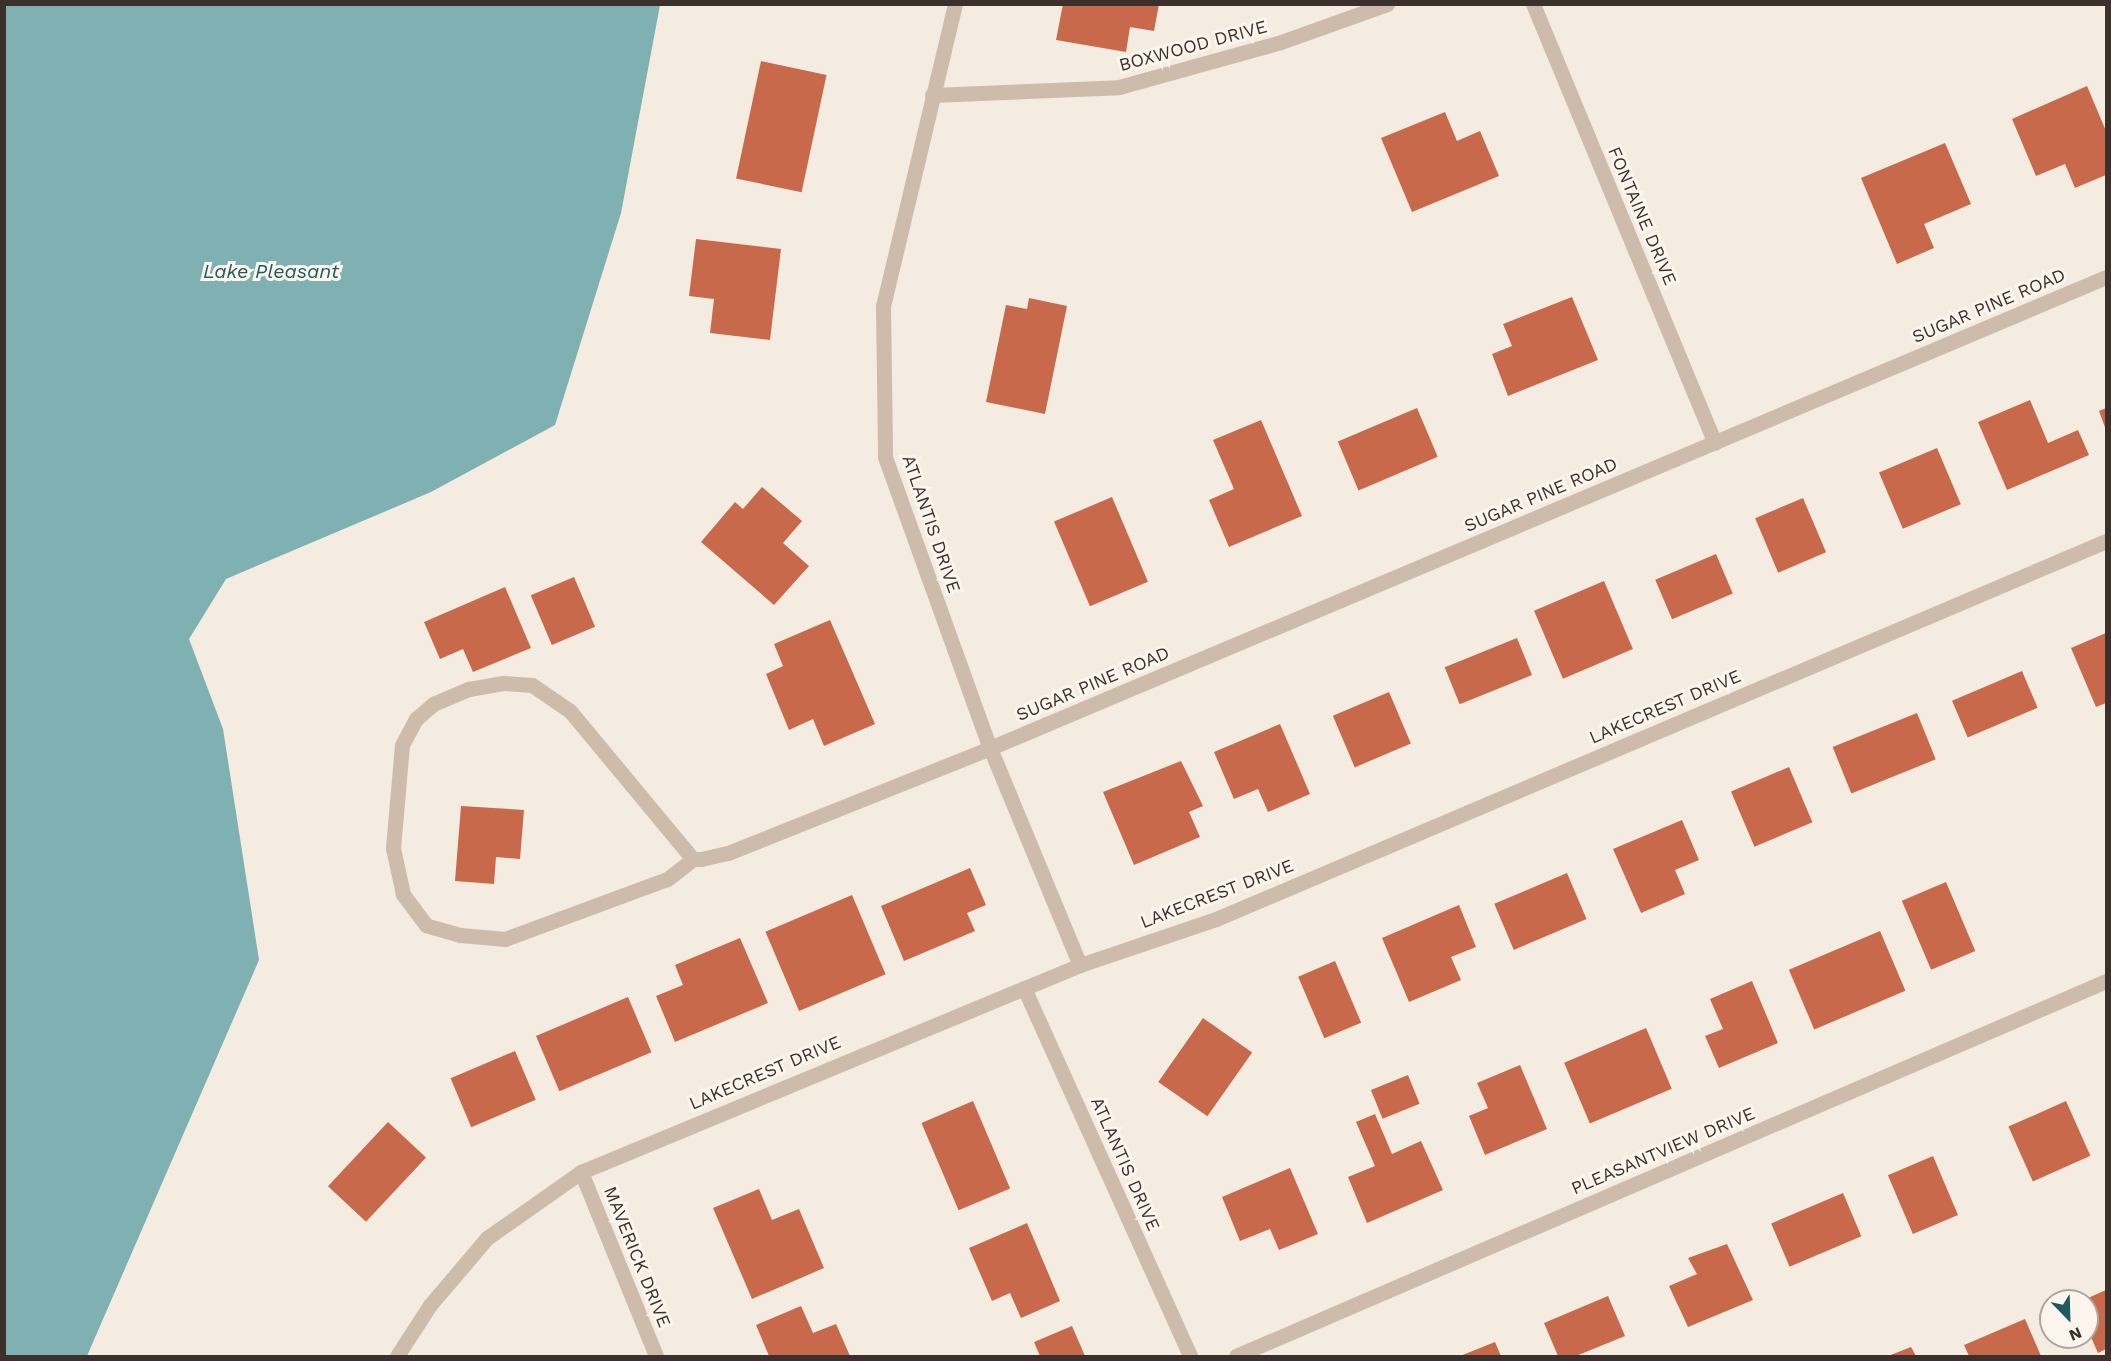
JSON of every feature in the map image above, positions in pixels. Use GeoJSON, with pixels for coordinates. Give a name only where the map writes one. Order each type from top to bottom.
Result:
{"type":"FeatureCollection","features":[{"type":"Feature","properties":{"kind":"street","name":"ATLANTIS DRIVE"},"geometry":{"type":"LineString","coordinates":[[955,4],[883,306],[885,457],[990,748],[1080,965]]}},
{"type":"Feature","properties":{"kind":"street","name":"BOXWOOD DRIVE"},"geometry":{"type":"LineString","coordinates":[[932,95],[1119,87],[1281,42],[1387,4]]}},
{"type":"Feature","properties":{"kind":"street","name":"FONTAINE DRIVE"},"geometry":{"type":"LineString","coordinates":[[1533,4],[1715,443]]}},
{"type":"Feature","properties":{"kind":"street","name":"SUGAR PINE ROAD"},"geometry":{"type":"LineString","coordinates":[[693,859],[728,853],[990,748],[2106,278]]}},
{"type":"Feature","properties":{"kind":"street","name":"LAKECREST DRIVE"},"geometry":{"type":"LineString","coordinates":[[398,1356],[430,1305],[487,1238],[581,1172],[1080,965],[1216,919],[2106,541]]}},
{"type":"Feature","properties":{"kind":"street"},"geometry":{"type":"LineString","coordinates":[[504,683],[532,685],[570,711],[693,859],[667,879],[505,939],[460,935],[426,925],[403,894],[393,848],[402,745],[416,718],[432,704],[477,688],[504,683]]}},
{"type":"Feature","properties":{"kind":"street","name":"PLEASANTVIEW DRIVE"},"geometry":{"type":"LineString","coordinates":[[1236,1356],[2106,981]]}},
{"type":"Feature","properties":{"kind":"street","name":"ATLANTIS DRIVE"},"geometry":{"type":"LineString","coordinates":[[1024,988],[1190,1356]]}},
{"type":"Feature","properties":{"kind":"street","name":"MAVERICK DRIVE"},"geometry":{"type":"LineString","coordinates":[[581,1172],[656,1356]]}},
{"type":"Feature","properties":{"kind":"water","name":"Lake Pleasant"},"geometry":{"type":"Polygon","coordinates":[[[5,4],[660,5],[621,213],[555,425],[431,492],[226,579],[189,639],[223,729],[259,960],[87,1356],[5,1356],[5,4]]]}},
{"type":"Feature","properties":{"kind":"building"},"geometry":{"type":"Polygon","coordinates":[[[1063,4],[1159,4],[1154,31],[1130,27],[1126,52],[1056,40],[1063,4]]]}},
{"type":"Feature","properties":{"kind":"building"},"geometry":{"type":"Polygon","coordinates":[[[761,61],[827,75],[802,192],[736,178],[761,61]]]}},
{"type":"Feature","properties":{"kind":"building"},"geometry":{"type":"Polygon","coordinates":[[[2087,86],[2106,131],[2106,175],[2075,188],[2065,164],[2036,176],[2012,119],[2087,86]]]}},
{"type":"Feature","properties":{"kind":"building"},"geometry":{"type":"Polygon","coordinates":[[[1445,112],[1457,141],[1480,131],[1499,176],[1412,212],[1381,138],[1445,112]]]}},
{"type":"Feature","properties":{"kind":"building"},"geometry":{"type":"Polygon","coordinates":[[[1945,143],[1971,204],[1924,224],[1934,248],[1897,264],[1861,178],[1945,143]]]}},
{"type":"Feature","properties":{"kind":"building"},"geometry":{"type":"Polygon","coordinates":[[[696,239],[781,249],[770,340],[710,333],[714,299],[689,296],[696,239]]]}},
{"type":"Feature","properties":{"kind":"building"},"geometry":{"type":"Polygon","coordinates":[[[1572,297],[1598,360],[1508,396],[1492,354],[1512,346],[1503,324],[1572,297]]]}},
{"type":"Feature","properties":{"kind":"building"},"geometry":{"type":"Polygon","coordinates":[[[1029,298],[1067,306],[1045,414],[986,402],[1006,305],[1027,309],[1029,298]]]}},
{"type":"Feature","properties":{"kind":"building"},"geometry":{"type":"Polygon","coordinates":[[[2030,400],[2048,443],[2078,430],[2089,455],[2007,490],[1978,422],[2030,400]]]}},
{"type":"Feature","properties":{"kind":"building"},"geometry":{"type":"Polygon","coordinates":[[[1417,408],[1438,457],[1359,490],[1338,442],[1417,408]]]}},
{"type":"Feature","properties":{"kind":"building"},"geometry":{"type":"Polygon","coordinates":[[[2106,408],[2106,430],[2099,411],[2106,408]]]}},
{"type":"Feature","properties":{"kind":"building"},"geometry":{"type":"Polygon","coordinates":[[[1261,420],[1302,516],[1229,547],[1209,500],[1234,489],[1213,440],[1261,420]]]}},
{"type":"Feature","properties":{"kind":"building"},"geometry":{"type":"Polygon","coordinates":[[[1937,448],[1961,504],[1903,529],[1879,473],[1937,448]]]}},
{"type":"Feature","properties":{"kind":"building"},"geometry":{"type":"Polygon","coordinates":[[[762,487],[802,521],[783,543],[809,566],[774,605],[701,542],[735,502],[743,509],[762,487]]]}},
{"type":"Feature","properties":{"kind":"building"},"geometry":{"type":"Polygon","coordinates":[[[1112,497],[1148,582],[1090,606],[1054,522],[1112,497]]]}},
{"type":"Feature","properties":{"kind":"building"},"geometry":{"type":"Polygon","coordinates":[[[1803,498],[1826,552],[1778,573],[1755,518],[1803,498]]]}},
{"type":"Feature","properties":{"kind":"building"},"geometry":{"type":"Polygon","coordinates":[[[1716,554],[1733,594],[1672,619],[1655,580],[1716,554]]]}},
{"type":"Feature","properties":{"kind":"building"},"geometry":{"type":"Polygon","coordinates":[[[574,577],[595,627],[552,645],[531,595],[574,577]]]}},
{"type":"Feature","properties":{"kind":"building"},"geometry":{"type":"Polygon","coordinates":[[[1604,581],[1633,649],[1563,679],[1534,611],[1604,581]]]}},
{"type":"Feature","properties":{"kind":"building"},"geometry":{"type":"Polygon","coordinates":[[[505,587],[531,648],[473,672],[463,649],[440,659],[424,622],[505,587]]]}},
{"type":"Feature","properties":{"kind":"building"},"geometry":{"type":"Polygon","coordinates":[[[830,620],[875,724],[824,746],[813,719],[789,730],[766,674],[783,666],[774,644],[830,620]]]}},
{"type":"Feature","properties":{"kind":"building"},"geometry":{"type":"Polygon","coordinates":[[[2106,633],[2106,703],[2096,707],[2071,648],[2106,633]]]}},
{"type":"Feature","properties":{"kind":"building"},"geometry":{"type":"Polygon","coordinates":[[[1517,638],[1532,675],[1460,704],[1445,667],[1517,638]]]}},
{"type":"Feature","properties":{"kind":"building"},"geometry":{"type":"Polygon","coordinates":[[[2022,671],[2038,708],[1968,738],[1952,701],[2022,671]]]}},
{"type":"Feature","properties":{"kind":"building"},"geometry":{"type":"Polygon","coordinates":[[[1389,692],[1411,744],[1355,767],[1333,716],[1389,692]]]}},
{"type":"Feature","properties":{"kind":"building"},"geometry":{"type":"Polygon","coordinates":[[[1917,713],[1936,759],[1851,793],[1833,747],[1917,713]]]}},
{"type":"Feature","properties":{"kind":"building"},"geometry":{"type":"Polygon","coordinates":[[[1280,724],[1310,794],[1268,812],[1258,789],[1234,799],[1214,752],[1280,724]]]}},
{"type":"Feature","properties":{"kind":"building"},"geometry":{"type":"Polygon","coordinates":[[[1181,761],[1203,806],[1189,812],[1200,837],[1134,865],[1103,792],[1181,761]]]}},
{"type":"Feature","properties":{"kind":"building"},"geometry":{"type":"Polygon","coordinates":[[[1789,767],[1812,822],[1754,847],[1731,792],[1789,767]]]}},
{"type":"Feature","properties":{"kind":"building"},"geometry":{"type":"Polygon","coordinates":[[[461,806],[524,810],[520,859],[496,857],[494,884],[455,881],[461,806]]]}},
{"type":"Feature","properties":{"kind":"building"},"geometry":{"type":"Polygon","coordinates":[[[1682,820],[1699,860],[1675,870],[1685,894],[1641,913],[1613,849],[1682,820]]]}},
{"type":"Feature","properties":{"kind":"building"},"geometry":{"type":"Polygon","coordinates":[[[970,868],[986,905],[967,913],[975,931],[904,961],[881,906],[970,868]]]}},
{"type":"Feature","properties":{"kind":"building"},"geometry":{"type":"Polygon","coordinates":[[[1567,873],[1587,919],[1514,950],[1494,904],[1567,873]]]}},
{"type":"Feature","properties":{"kind":"building"},"geometry":{"type":"Polygon","coordinates":[[[1946,882],[1975,951],[1931,970],[1902,901],[1946,882]]]}},
{"type":"Feature","properties":{"kind":"building"},"geometry":{"type":"Polygon","coordinates":[[[852,895],[886,974],[799,1011],[765,932],[852,895]]]}},
{"type":"Feature","properties":{"kind":"building"},"geometry":{"type":"Polygon","coordinates":[[[1459,905],[1476,947],[1451,957],[1461,980],[1409,1002],[1382,938],[1459,905]]]}},
{"type":"Feature","properties":{"kind":"building"},"geometry":{"type":"Polygon","coordinates":[[[1880,931],[1905,991],[1814,1030],[1789,970],[1880,931]]]}},
{"type":"Feature","properties":{"kind":"building"},"geometry":{"type":"Polygon","coordinates":[[[740,938],[768,1003],[675,1042],[656,996],[683,985],[675,965],[740,938]]]}},
{"type":"Feature","properties":{"kind":"building"},"geometry":{"type":"Polygon","coordinates":[[[1335,961],[1361,1023],[1324,1038],[1298,977],[1335,961]]]}},
{"type":"Feature","properties":{"kind":"building"},"geometry":{"type":"Polygon","coordinates":[[[1752,981],[1778,1043],[1719,1068],[1705,1036],[1723,1029],[1710,999],[1752,981]]]}},
{"type":"Feature","properties":{"kind":"building"},"geometry":{"type":"Polygon","coordinates":[[[628,997],[651,1052],[559,1091],[536,1036],[628,997]]]}},
{"type":"Feature","properties":{"kind":"building"},"geometry":{"type":"Polygon","coordinates":[[[1203,1018],[1252,1052],[1207,1116],[1158,1082],[1203,1018]]]}},
{"type":"Feature","properties":{"kind":"building"},"geometry":{"type":"Polygon","coordinates":[[[1646,1028],[1672,1089],[1590,1124],[1564,1063],[1646,1028]]]}},
{"type":"Feature","properties":{"kind":"building"},"geometry":{"type":"Polygon","coordinates":[[[515,1051],[536,1100],[471,1127],[451,1078],[515,1051]]]}},
{"type":"Feature","properties":{"kind":"building"},"geometry":{"type":"Polygon","coordinates":[[[1520,1065],[1547,1129],[1485,1155],[1469,1116],[1488,1108],[1477,1083],[1520,1065]]]}},
{"type":"Feature","properties":{"kind":"building"},"geometry":{"type":"Polygon","coordinates":[[[1408,1075],[1420,1104],[1383,1119],[1371,1090],[1408,1075]]]}},
{"type":"Feature","properties":{"kind":"building"},"geometry":{"type":"Polygon","coordinates":[[[973,1101],[1010,1188],[959,1210],[921,1123],[973,1101]]]}},
{"type":"Feature","properties":{"kind":"building"},"geometry":{"type":"Polygon","coordinates":[[[2066,1101],[2090,1156],[2033,1181],[2008,1127],[2066,1101]]]}},
{"type":"Feature","properties":{"kind":"building"},"geometry":{"type":"Polygon","coordinates":[[[1375,1114],[1392,1154],[1421,1141],[1443,1190],[1367,1223],[1348,1177],[1375,1166],[1356,1122],[1375,1114]]]}},
{"type":"Feature","properties":{"kind":"building"},"geometry":{"type":"Polygon","coordinates":[[[388,1122],[426,1157],[366,1222],[328,1186],[388,1122]]]}},
{"type":"Feature","properties":{"kind":"building"},"geometry":{"type":"Polygon","coordinates":[[[1933,1156],[1958,1215],[1913,1234],[1888,1175],[1933,1156]]]}},
{"type":"Feature","properties":{"kind":"building"},"geometry":{"type":"Polygon","coordinates":[[[1290,1168],[1318,1234],[1279,1250],[1270,1229],[1240,1241],[1222,1197],[1290,1168]]]}},
{"type":"Feature","properties":{"kind":"building"},"geometry":{"type":"Polygon","coordinates":[[[759,1189],[772,1220],[799,1209],[824,1268],[752,1299],[713,1208],[759,1189]]]}},
{"type":"Feature","properties":{"kind":"building"},"geometry":{"type":"Polygon","coordinates":[[[1843,1193],[1861,1236],[1790,1267],[1771,1223],[1843,1193]]]}},
{"type":"Feature","properties":{"kind":"building"},"geometry":{"type":"Polygon","coordinates":[[[1027,1223],[1060,1301],[1021,1318],[1010,1293],[992,1301],[969,1248],[1027,1223]]]}},
{"type":"Feature","properties":{"kind":"building"},"geometry":{"type":"Polygon","coordinates":[[[1727,1244],[1753,1300],[1688,1327],[1669,1286],[1697,1274],[1688,1258],[1727,1244]]]}},
{"type":"Feature","properties":{"kind":"building"},"geometry":{"type":"Polygon","coordinates":[[[2106,1290],[2106,1349],[2098,1353],[2096,1349],[2099,1349],[2099,1293],[2106,1290]]]}},
{"type":"Feature","properties":{"kind":"building"},"geometry":{"type":"Polygon","coordinates":[[[1608,1296],[1625,1336],[1576,1356],[1558,1356],[1544,1323],[1608,1296]]]}},
{"type":"Feature","properties":{"kind":"building"},"geometry":{"type":"Polygon","coordinates":[[[801,1306],[813,1333],[836,1324],[850,1356],[769,1356],[756,1325],[801,1306]]]}},
{"type":"Feature","properties":{"kind":"building"},"geometry":{"type":"Polygon","coordinates":[[[2025,1319],[2041,1356],[1969,1356],[1964,1345],[2025,1319]]]}},
{"type":"Feature","properties":{"kind":"building"},"geometry":{"type":"Polygon","coordinates":[[[1072,1326],[1085,1356],[1040,1356],[1034,1342],[1072,1326]]]}},
{"type":"Feature","properties":{"kind":"building"},"geometry":{"type":"Polygon","coordinates":[[[1495,1342],[1501,1356],[1460,1356],[1495,1342]]]}},
{"type":"Feature","properties":{"kind":"building"},"geometry":{"type":"Polygon","coordinates":[[[1911,1347],[1916,1356],[1888,1356],[1911,1347]]]}}]}
